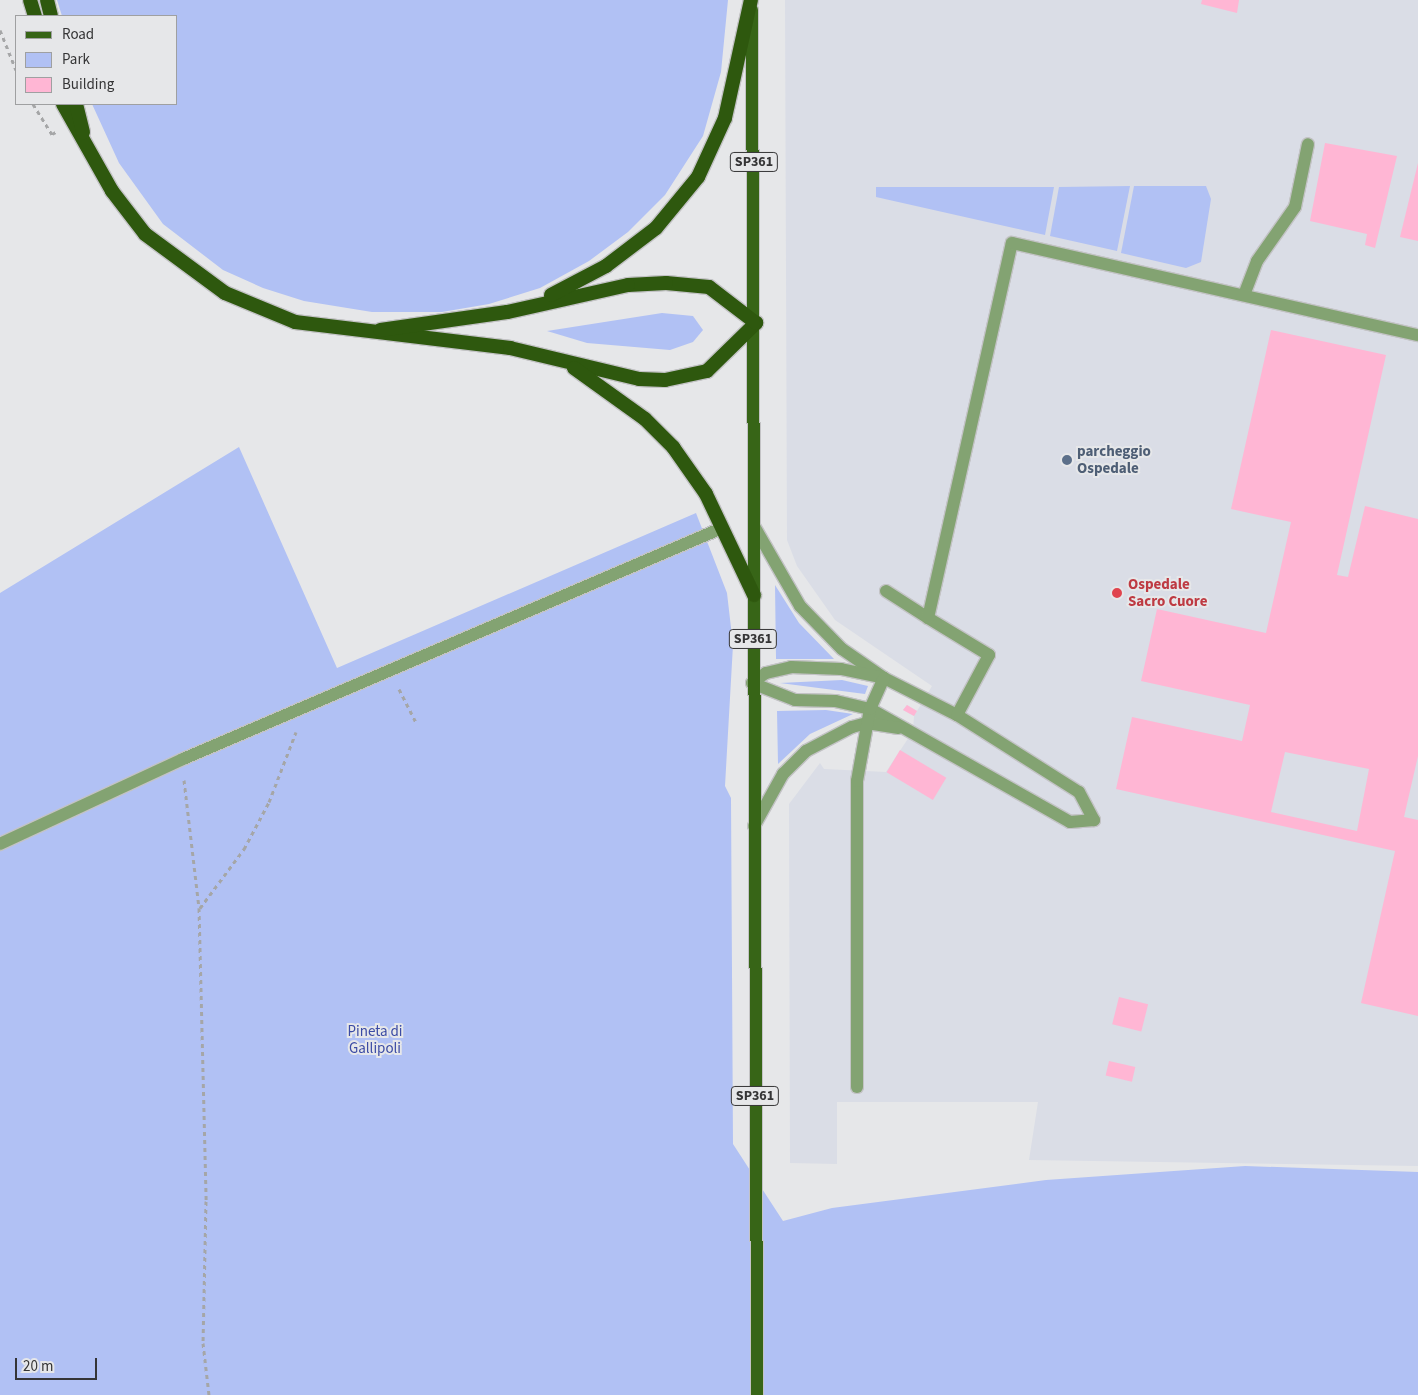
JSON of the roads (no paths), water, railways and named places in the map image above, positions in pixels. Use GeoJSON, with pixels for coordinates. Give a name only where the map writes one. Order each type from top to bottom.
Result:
{"type":"FeatureCollection","features":[{"type":"Feature","properties":{"kind":"highway"},"geometry":{"type":"LineString","coordinates":[[30,0],[35,15]]}},
{"type":"Feature","properties":{"kind":"highway"},"geometry":{"type":"LineString","coordinates":[[47,0],[51,15]]}},
{"type":"Feature","properties":{"kind":"highway"},"geometry":{"type":"LineString","coordinates":[[507,312],[565,290],[606,266],[656,228],[698,176],[724,118],[751,0]]}},
{"type":"Feature","properties":{"kind":"highway"},"geometry":{"type":"LineString","coordinates":[[65,105],[88,150],[145,234],[225,293],[295,322],[380,330],[510,348],[566,364],[639,379],[693,377],[720,360],[756,323],[720,292],[687,283],[628,285],[507,312],[380,330]]}},
{"type":"Feature","properties":{"kind":"highway"},"geometry":{"type":"LineString","coordinates":[[76,105],[88,150]]}},
{"type":"Feature","properties":{"kind":"highway"},"geometry":{"type":"LineString","coordinates":[[566,364],[645,418],[673,447],[706,494],[754,595]]}},
{"type":"Feature","properties":{"kind":"main road","name":"SP361"},"geometry":{"type":"LineString","coordinates":[[751,0],[756,323],[752,683],[757,1395]]}},
{"type":"Feature","properties":{"kind":"street"},"geometry":{"type":"LineString","coordinates":[[1244,295],[1258,261],[1295,207],[1308,144]]}},
{"type":"Feature","properties":{"kind":"street"},"geometry":{"type":"LineString","coordinates":[[928,618],[1012,243],[1418,335]]}},
{"type":"Feature","properties":{"kind":"street"},"geometry":{"type":"LineString","coordinates":[[752,683],[795,700],[835,700],[870,709],[913,731],[1070,822],[1094,820],[1079,792],[956,715],[884,678],[811,620],[754,526]]}},
{"type":"Feature","properties":{"kind":"street"},"geometry":{"type":"LineString","coordinates":[[0,844],[183,759],[722,528]]}},
{"type":"Feature","properties":{"kind":"street"},"geometry":{"type":"LineString","coordinates":[[886,591],[989,655],[956,715]]}},
{"type":"Feature","properties":{"kind":"street"},"geometry":{"type":"LineString","coordinates":[[752,683],[766,674],[790,667],[841,669],[884,678]]}},
{"type":"Feature","properties":{"kind":"street"},"geometry":{"type":"LineString","coordinates":[[857,1088],[857,781],[870,709],[884,678]]}},
{"type":"Feature","properties":{"kind":"street"},"geometry":{"type":"LineString","coordinates":[[754,826],[783,774],[806,751],[832,734],[867,723],[913,731]]}},
{"type":"Feature","properties":{"kind":"place","name":"parcheggio Ospedale"},"geometry":{"type":"Point","coordinates":[1067,460]}},
{"type":"Feature","properties":{"kind":"place","name":"Ospedale Sacro Cuore"},"geometry":{"type":"Point","coordinates":[1117,593]}},
{"type":"Feature","properties":{"kind":"park label","name":"Pineta di Gallipoli"},"geometry":{"type":"Point","coordinates":[375,1040]}}]}
